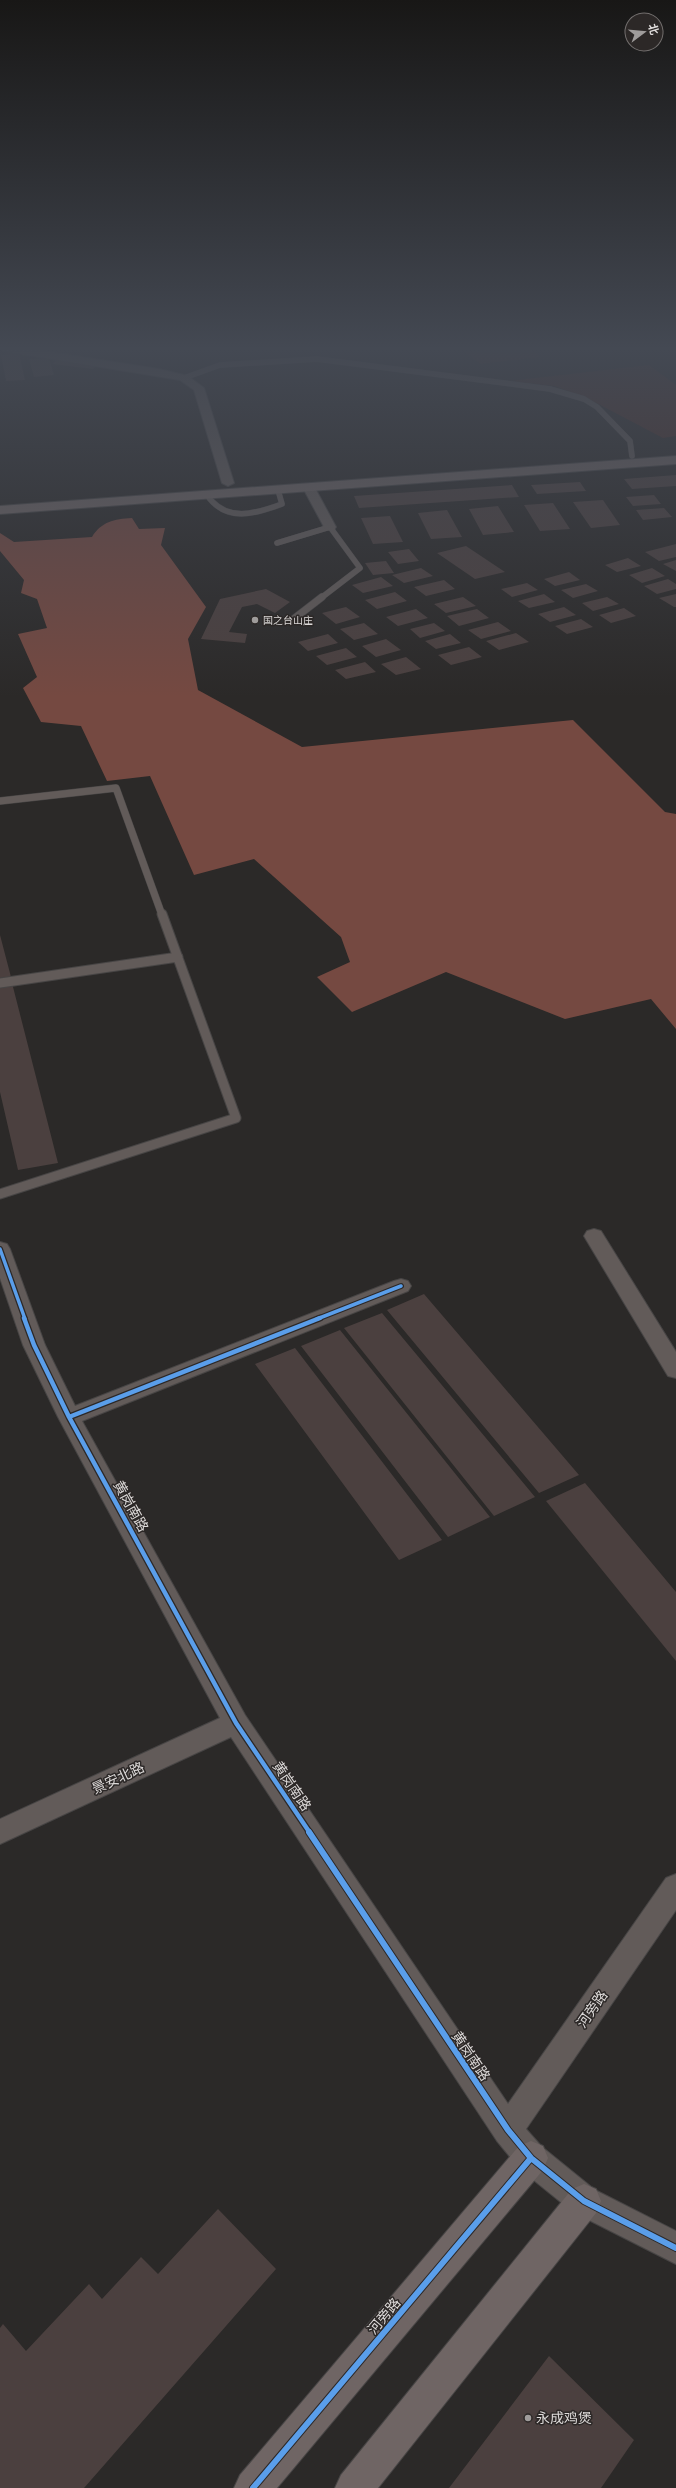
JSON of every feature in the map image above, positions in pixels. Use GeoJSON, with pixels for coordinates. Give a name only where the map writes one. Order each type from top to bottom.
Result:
{"type":"FeatureCollection","features":[{"type":"Feature","properties":{"kind":"main road"},"geometry":{"type":"LineString","coordinates":[[0,499],[511,464]]}},
{"type":"Feature","properties":{"kind":"main road"},"geometry":{"type":"LineString","coordinates":[[0,510],[622,464]]}},
{"type":"Feature","properties":{"kind":"main road","name":"河旁路"},"geometry":{"type":"LineString","coordinates":[[253,2488],[531,2158]]}},
{"type":"Feature","properties":{"kind":"main road"},"geometry":{"type":"LineString","coordinates":[[354,2488],[584,2200]]}},
{"type":"Feature","properties":{"kind":"street"},"geometry":{"type":"LineString","coordinates":[[222,464],[228,483]]}},
{"type":"Feature","properties":{"kind":"street"},"geometry":{"type":"LineString","coordinates":[[309,488],[330,527]]}},
{"type":"Feature","properties":{"kind":"street"},"geometry":{"type":"LineString","coordinates":[[594,1236],[676,1370]]}},
{"type":"Feature","properties":{"kind":"street","name":"黄岗南路"},"geometry":{"type":"LineString","coordinates":[[0,1249],[34,1345],[69,1417],[236,1723],[508,2130],[531,2158],[584,2200],[676,2248]]}},
{"type":"Feature","properties":{"kind":"street"},"geometry":{"type":"LineString","coordinates":[[69,1417],[401,1286]]}},
{"type":"Feature","properties":{"kind":"street","name":"景安北路"},"geometry":{"type":"LineString","coordinates":[[0,1832],[236,1723]]}},
{"type":"Feature","properties":{"kind":"street","name":"河旁路"},"geometry":{"type":"LineString","coordinates":[[508,2130],[676,1887]]}},
{"type":"Feature","properties":{"kind":"lane"},"geometry":{"type":"LineString","coordinates":[[207,495],[217,509],[228,513],[265,511],[282,504],[278,490]]}},
{"type":"Feature","properties":{"kind":"lane"},"geometry":{"type":"LineString","coordinates":[[277,543],[330,527],[360,568],[291,621]]}},
{"type":"Feature","properties":{"kind":"lane"},"geometry":{"type":"LineString","coordinates":[[0,801],[116,788],[236,1118],[0,1194]]}},
{"type":"Feature","properties":{"kind":"lane"},"geometry":{"type":"LineString","coordinates":[[0,983],[178,957]]}},
{"type":"Feature","properties":{"kind":"shaded area"},"geometry":{"type":"Polygon","coordinates":[[[132,518],[139,529],[165,528],[161,545],[206,607],[188,639],[198,690],[302,747],[573,720],[665,812],[676,814],[676,1029],[651,999],[565,1019],[446,972],[352,1012],[317,977],[350,962],[341,937],[254,859],[194,875],[150,776],[107,781],[81,726],[41,722],[23,688],[37,677],[18,634],[47,628],[37,599],[21,593],[24,580],[0,551],[0,533],[14,542],[92,537],[100,528],[109,522],[119,519],[132,518]]]}},
{"type":"Feature","properties":{"kind":"building"},"geometry":{"type":"Polygon","coordinates":[[[676,475],[676,486],[632,489],[624,479],[676,475]]]}},
{"type":"Feature","properties":{"kind":"building"},"geometry":{"type":"Polygon","coordinates":[[[580,482],[586,491],[537,494],[531,485],[580,482]]]}},
{"type":"Feature","properties":{"kind":"building"},"geometry":{"type":"Polygon","coordinates":[[[512,485],[519,497],[359,508],[354,496],[512,485]]]}},
{"type":"Feature","properties":{"kind":"building"},"geometry":{"type":"Polygon","coordinates":[[[654,495],[661,504],[633,506],[626,497],[654,495]]]}},
{"type":"Feature","properties":{"kind":"building"},"geometry":{"type":"Polygon","coordinates":[[[603,500],[620,525],[591,528],[573,502],[603,500]]]}},
{"type":"Feature","properties":{"kind":"building"},"geometry":{"type":"Polygon","coordinates":[[[553,503],[570,529],[540,531],[524,505],[553,503]]]}},
{"type":"Feature","properties":{"kind":"building"},"geometry":{"type":"Polygon","coordinates":[[[498,506],[514,532],[483,535],[469,509],[498,506]]]}},
{"type":"Feature","properties":{"kind":"building"},"geometry":{"type":"Polygon","coordinates":[[[664,508],[672,517],[643,520],[636,510],[664,508]]]}},
{"type":"Feature","properties":{"kind":"building"},"geometry":{"type":"Polygon","coordinates":[[[447,510],[462,537],[431,539],[418,513],[447,510]]]}},
{"type":"Feature","properties":{"kind":"building"},"geometry":{"type":"Polygon","coordinates":[[[390,516],[403,542],[373,544],[361,518],[390,516]]]}},
{"type":"Feature","properties":{"kind":"building"},"geometry":{"type":"Polygon","coordinates":[[[676,544],[676,557],[659,561],[645,552],[676,544]]]}},
{"type":"Feature","properties":{"kind":"building"},"geometry":{"type":"Polygon","coordinates":[[[466,546],[505,572],[475,579],[437,553],[466,546]]]}},
{"type":"Feature","properties":{"kind":"building"},"geometry":{"type":"Polygon","coordinates":[[[409,549],[419,561],[398,564],[388,552],[409,549]]]}},
{"type":"Feature","properties":{"kind":"building"},"geometry":{"type":"Polygon","coordinates":[[[628,558],[641,566],[617,572],[605,565],[628,558]]]}},
{"type":"Feature","properties":{"kind":"building"},"geometry":{"type":"Polygon","coordinates":[[[676,560],[676,571],[663,564],[676,560]]]}},
{"type":"Feature","properties":{"kind":"building"},"geometry":{"type":"Polygon","coordinates":[[[386,561],[394,573],[373,575],[365,563],[386,561]]]}},
{"type":"Feature","properties":{"kind":"building"},"geometry":{"type":"Polygon","coordinates":[[[421,568],[433,576],[404,583],[392,575],[421,568]]]}},
{"type":"Feature","properties":{"kind":"building"},"geometry":{"type":"Polygon","coordinates":[[[652,568],[665,576],[642,583],[629,575],[652,568]]]}},
{"type":"Feature","properties":{"kind":"building"},"geometry":{"type":"Polygon","coordinates":[[[569,572],[580,580],[555,586],[544,579],[569,572]]]}},
{"type":"Feature","properties":{"kind":"building"},"geometry":{"type":"Polygon","coordinates":[[[381,577],[393,586],[363,593],[352,585],[381,577]]]}},
{"type":"Feature","properties":{"kind":"building"},"geometry":{"type":"Polygon","coordinates":[[[668,579],[676,584],[676,589],[657,594],[644,586],[668,579]]]}},
{"type":"Feature","properties":{"kind":"building"},"geometry":{"type":"Polygon","coordinates":[[[444,580],[455,589],[426,596],[414,587],[444,580]]]}},
{"type":"Feature","properties":{"kind":"building"},"geometry":{"type":"Polygon","coordinates":[[[527,583],[538,590],[512,597],[501,589],[527,583]]]}},
{"type":"Feature","properties":{"kind":"building"},"geometry":{"type":"Polygon","coordinates":[[[586,584],[598,591],[573,598],[561,590],[586,584]]]}},
{"type":"Feature","properties":{"kind":"building"},"geometry":{"type":"Polygon","coordinates":[[[266,589],[290,602],[275,613],[257,604],[242,607],[229,632],[247,634],[245,643],[201,639],[220,599],[266,589]]]}},
{"type":"Feature","properties":{"kind":"building"},"geometry":{"type":"Polygon","coordinates":[[[395,592],[407,601],[377,609],[365,600],[395,592]]]}},
{"type":"Feature","properties":{"kind":"building"},"geometry":{"type":"Polygon","coordinates":[[[544,594],[555,602],[529,608],[518,601],[544,594]]]}},
{"type":"Feature","properties":{"kind":"building"},"geometry":{"type":"Polygon","coordinates":[[[676,594],[676,607],[659,598],[676,594]]]}},
{"type":"Feature","properties":{"kind":"building"},"geometry":{"type":"Polygon","coordinates":[[[463,597],[476,606],[446,613],[434,604],[463,597]]]}},
{"type":"Feature","properties":{"kind":"building"},"geometry":{"type":"Polygon","coordinates":[[[607,597],[619,604],[593,611],[582,603],[607,597]]]}},
{"type":"Feature","properties":{"kind":"building"},"geometry":{"type":"Polygon","coordinates":[[[346,607],[360,617],[336,624],[322,613],[346,607]]]}},
{"type":"Feature","properties":{"kind":"building"},"geometry":{"type":"Polygon","coordinates":[[[564,607],[576,615],[550,622],[538,614],[564,607]]]}},
{"type":"Feature","properties":{"kind":"building"},"geometry":{"type":"Polygon","coordinates":[[[624,608],[636,616],[611,623],[599,615],[624,608]]]}},
{"type":"Feature","properties":{"kind":"building"},"geometry":{"type":"Polygon","coordinates":[[[416,609],[428,618],[398,626],[386,617],[416,609]]]}},
{"type":"Feature","properties":{"kind":"building"},"geometry":{"type":"Polygon","coordinates":[[[477,609],[489,618],[459,626],[447,616],[477,609]]]}},
{"type":"Feature","properties":{"kind":"building"},"geometry":{"type":"Polygon","coordinates":[[[581,619],[593,627],[567,634],[555,626],[581,619]]]}},
{"type":"Feature","properties":{"kind":"building"},"geometry":{"type":"Polygon","coordinates":[[[498,622],[511,631],[481,639],[468,630],[498,622]]]}},
{"type":"Feature","properties":{"kind":"building"},"geometry":{"type":"Polygon","coordinates":[[[364,623],[378,634],[354,640],[340,629],[364,623]]]}},
{"type":"Feature","properties":{"kind":"building"},"geometry":{"type":"Polygon","coordinates":[[[434,623],[445,631],[420,638],[410,629],[434,623]]]}},
{"type":"Feature","properties":{"kind":"building"},"geometry":{"type":"Polygon","coordinates":[[[516,633],[529,642],[499,650],[486,641],[516,633]]]}},
{"type":"Feature","properties":{"kind":"building"},"geometry":{"type":"Polygon","coordinates":[[[328,634],[338,643],[308,651],[298,642],[328,634]]]}},
{"type":"Feature","properties":{"kind":"building"},"geometry":{"type":"Polygon","coordinates":[[[450,634],[461,643],[436,649],[425,641],[450,634]]]}},
{"type":"Feature","properties":{"kind":"building"},"geometry":{"type":"Polygon","coordinates":[[[386,639],[401,650],[376,657],[362,646],[386,639]]]}},
{"type":"Feature","properties":{"kind":"building"},"geometry":{"type":"Polygon","coordinates":[[[469,647],[482,657],[451,665],[438,655],[469,647]]]}},
{"type":"Feature","properties":{"kind":"building"},"geometry":{"type":"Polygon","coordinates":[[[346,648],[357,657],[327,665],[316,656],[346,648]]]}},
{"type":"Feature","properties":{"kind":"building"},"geometry":{"type":"Polygon","coordinates":[[[406,657],[421,669],[396,675],[381,664],[406,657]]]}},
{"type":"Feature","properties":{"kind":"building"},"geometry":{"type":"Polygon","coordinates":[[[365,662],[376,672],[346,679],[335,670],[365,662]]]}},
{"type":"Feature","properties":{"kind":"building"},"geometry":{"type":"Polygon","coordinates":[[[0,935],[11,977],[0,978],[0,935]]]}},
{"type":"Feature","properties":{"kind":"building"},"geometry":{"type":"Polygon","coordinates":[[[12,983],[58,1163],[18,1170],[0,1092],[0,985],[12,983]]]}},
{"type":"Feature","properties":{"kind":"building"},"geometry":{"type":"Polygon","coordinates":[[[424,1294],[579,1475],[539,1493],[387,1310],[424,1294]]]}},
{"type":"Feature","properties":{"kind":"building"},"geometry":{"type":"Polygon","coordinates":[[[382,1313],[535,1497],[494,1516],[344,1328],[382,1313]]]}},
{"type":"Feature","properties":{"kind":"building"},"geometry":{"type":"Polygon","coordinates":[[[340,1330],[490,1517],[448,1537],[301,1346],[340,1330]]]}},
{"type":"Feature","properties":{"kind":"building"},"geometry":{"type":"Polygon","coordinates":[[[295,1348],[442,1540],[399,1560],[255,1364],[295,1348]]]}},
{"type":"Feature","properties":{"kind":"building"},"geometry":{"type":"Polygon","coordinates":[[[585,1483],[676,1592],[676,1661],[546,1501],[585,1483]]]}},
{"type":"Feature","properties":{"kind":"building"},"geometry":{"type":"Polygon","coordinates":[[[218,2209],[276,2269],[84,2488],[0,2488],[0,2328],[3,2324],[26,2351],[89,2284],[102,2299],[141,2257],[158,2274],[218,2209]]]}},
{"type":"Feature","properties":{"kind":"building"},"geometry":{"type":"Polygon","coordinates":[[[549,2356],[634,2440],[601,2488],[449,2488],[549,2356]]]}},
{"type":"Feature","properties":{"kind":"cycle path"},"geometry":{"type":"LineString","coordinates":[[0,1249],[34,1345],[69,1417],[236,1723],[508,2130],[531,2158],[584,2201],[676,2248]]}},
{"type":"Feature","properties":{"kind":"cycle path"},"geometry":{"type":"LineString","coordinates":[[69,1417],[401,1286]]}},
{"type":"Feature","properties":{"kind":"cycle path"},"geometry":{"type":"LineString","coordinates":[[253,2488],[531,2158]]}},
{"type":"Feature","properties":{"kind":"place","name":"国之台山庄"},"geometry":{"type":"Point","coordinates":[255,620]}},
{"type":"Feature","properties":{"kind":"place","name":"永成鸡煲"},"geometry":{"type":"Point","coordinates":[528,2418]}}]}
